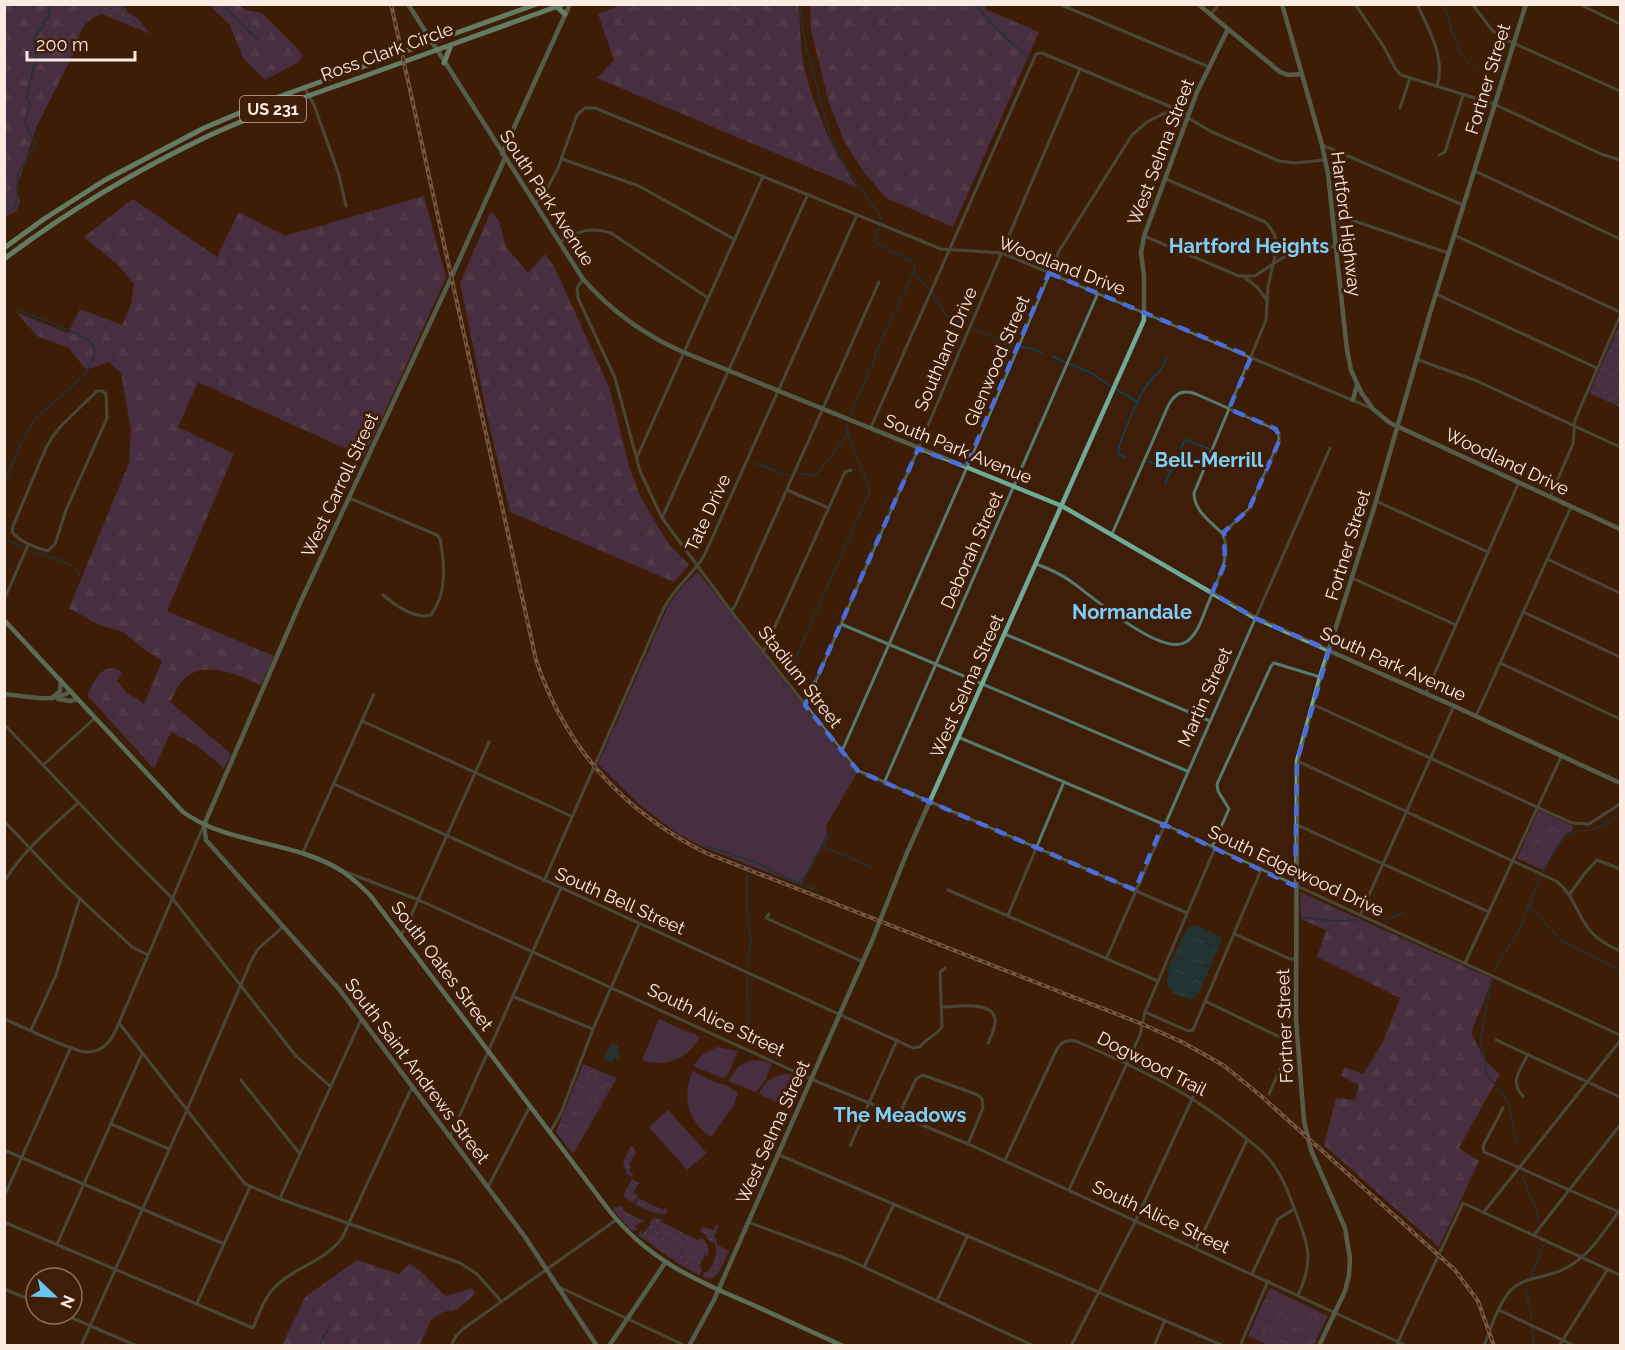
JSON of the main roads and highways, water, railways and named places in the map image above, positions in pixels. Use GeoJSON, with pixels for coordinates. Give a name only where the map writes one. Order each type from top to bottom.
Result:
{"type":"FeatureCollection","features":[{"type":"Feature","properties":{"kind":"highway","name":"Ross Clark Circle"},"geometry":{"type":"LineString","coordinates":[[4,248],[44,219],[120,172],[204,128],[304,88],[537,4]]}},
{"type":"Feature","properties":{"kind":"highway","name":"Ross Clark Circle"},"geometry":{"type":"LineString","coordinates":[[4,259],[48,227],[124,179],[208,136],[308,96],[564,4]]}},
{"type":"Feature","properties":{"kind":"highway"},"geometry":{"type":"LineString","coordinates":[[557,7],[565,14]]}},
{"type":"Feature","properties":{"kind":"highway"},"geometry":{"type":"LineString","coordinates":[[526,8],[529,17]]}},
{"type":"Feature","properties":{"kind":"highway"},"geometry":{"type":"LineString","coordinates":[[474,27],[477,36]]}},
{"type":"Feature","properties":{"kind":"highway"},"geometry":{"type":"LineString","coordinates":[[444,63],[451,45]]}},
{"type":"Feature","properties":{"kind":"highway"},"geometry":{"type":"LineString","coordinates":[[246,110],[249,118]]}},
{"type":"Feature","properties":{"kind":"highway"},"geometry":{"type":"LineString","coordinates":[[204,128],[208,136]]}},
{"type":"Feature","properties":{"kind":"highway"},"geometry":{"type":"LineString","coordinates":[[120,172],[124,179]]}},
{"type":"Feature","properties":{"kind":"highway"},"geometry":{"type":"LineString","coordinates":[[44,219],[48,227]]}},
{"type":"Feature","properties":{"kind":"main road","name":"South Oates Street"},"geometry":{"type":"LineString","coordinates":[[4,620],[177,806],[204,825],[223,833],[302,854],[342,871],[370,895],[616,1220],[644,1247],[665,1263],[717,1290],[843,1346]]}},
{"type":"Feature","properties":{"kind":"water"},"geometry":{"type":"Polygon","coordinates":[[[1195,925],[1222,939],[1198,995],[1191,1000],[1173,993],[1167,985],[1168,968],[1188,927],[1195,925]]]}},
{"type":"Feature","properties":{"kind":"water"},"geometry":{"type":"Polygon","coordinates":[[[611,1044],[619,1047],[617,1052],[621,1054],[618,1059],[614,1058],[612,1063],[604,1059],[611,1044]]]}},
{"type":"Feature","properties":{"kind":"waterway"},"geometry":{"type":"LineString","coordinates":[[4,216],[16,205],[18,174],[36,142],[30,135],[25,122],[30,104],[27,96],[36,57],[34,38],[44,25],[43,22],[49,17],[49,7],[53,4]]}},
{"type":"Feature","properties":{"kind":"waterway"},"geometry":{"type":"LineString","coordinates":[[221,4],[258,40]]}},
{"type":"Feature","properties":{"kind":"waterway"},"geometry":{"type":"LineString","coordinates":[[801,4],[806,47],[830,135],[846,167],[880,216],[881,221]]}},
{"type":"Feature","properties":{"kind":"waterway"},"geometry":{"type":"LineString","coordinates":[[974,4],[1004,36],[1030,59]]}},
{"type":"Feature","properties":{"kind":"waterway"},"geometry":{"type":"LineString","coordinates":[[1443,4],[1459,49],[1469,63],[1476,68]]}},
{"type":"Feature","properties":{"kind":"waterway"},"geometry":{"type":"LineString","coordinates":[[850,416],[877,349],[915,270],[913,262],[876,243],[879,226]]}},
{"type":"Feature","properties":{"kind":"waterway"},"geometry":{"type":"LineString","coordinates":[[915,274],[929,289]]}},
{"type":"Feature","properties":{"kind":"waterway"},"geometry":{"type":"LineString","coordinates":[[932,294],[947,316],[968,326]]}},
{"type":"Feature","properties":{"kind":"waterway"},"geometry":{"type":"LineString","coordinates":[[4,484],[32,424],[44,410],[78,380],[94,358],[94,347],[86,338],[18,309]]}},
{"type":"Feature","properties":{"kind":"waterway"},"geometry":{"type":"LineString","coordinates":[[973,328],[999,341]]}},
{"type":"Feature","properties":{"kind":"waterway"},"geometry":{"type":"LineString","coordinates":[[1004,344],[1014,348]]}},
{"type":"Feature","properties":{"kind":"waterway"},"geometry":{"type":"LineString","coordinates":[[1020,347],[1042,353]]}},
{"type":"Feature","properties":{"kind":"waterway"},"geometry":{"type":"LineString","coordinates":[[1052,356],[1065,362]]}},
{"type":"Feature","properties":{"kind":"waterway"},"geometry":{"type":"LineString","coordinates":[[1126,457],[1118,451],[1126,426],[1143,392],[1161,369],[1166,358]]}},
{"type":"Feature","properties":{"kind":"waterway"},"geometry":{"type":"LineString","coordinates":[[1070,364],[1093,374],[1111,387]]}},
{"type":"Feature","properties":{"kind":"waterway"},"geometry":{"type":"LineString","coordinates":[[1117,390],[1138,402]]}},
{"type":"Feature","properties":{"kind":"waterway"},"geometry":{"type":"LineString","coordinates":[[787,677],[870,491],[848,434],[847,423]]}},
{"type":"Feature","properties":{"kind":"waterway"},"geometry":{"type":"LineString","coordinates":[[799,474],[816,475],[847,435]]}},
{"type":"Feature","properties":{"kind":"waterway"},"geometry":{"type":"LineString","coordinates":[[1165,484],[1185,440],[1209,449]]}},
{"type":"Feature","properties":{"kind":"waterway"},"geometry":{"type":"LineString","coordinates":[[1148,461],[1170,471]]}},
{"type":"Feature","properties":{"kind":"waterway"},"geometry":{"type":"LineString","coordinates":[[754,463],[790,476]]}},
{"type":"Feature","properties":{"kind":"waterway"},"geometry":{"type":"LineString","coordinates":[[4,539],[22,547]]}},
{"type":"Feature","properties":{"kind":"waterway"},"geometry":{"type":"LineString","coordinates":[[30,551],[64,562],[76,569],[80,575]]}},
{"type":"Feature","properties":{"kind":"waterway"},"geometry":{"type":"LineString","coordinates":[[1620,814],[1597,828],[1572,833],[1565,837],[1544,870],[1530,907],[1562,941],[1620,970]]}},
{"type":"Feature","properties":{"kind":"waterway"},"geometry":{"type":"LineString","coordinates":[[799,881],[804,878],[831,832]]}},
{"type":"Feature","properties":{"kind":"waterway"},"geometry":{"type":"LineString","coordinates":[[707,846],[760,864],[819,891]]}},
{"type":"Feature","properties":{"kind":"waterway"},"geometry":{"type":"LineString","coordinates":[[822,846],[873,868]]}},
{"type":"Feature","properties":{"kind":"waterway"},"geometry":{"type":"LineString","coordinates":[[748,969],[751,943],[747,910],[747,877],[750,866]]}},
{"type":"Feature","properties":{"kind":"waterway"},"geometry":{"type":"LineString","coordinates":[[1494,971],[1522,925],[1529,903]]}},
{"type":"Feature","properties":{"kind":"waterway"},"geometry":{"type":"LineString","coordinates":[[1381,919],[1391,918],[1404,912]]}},
{"type":"Feature","properties":{"kind":"waterway"},"geometry":{"type":"LineString","coordinates":[[1301,917],[1334,921],[1356,920]]}},
{"type":"Feature","properties":{"kind":"waterway"},"geometry":{"type":"LineString","coordinates":[[747,976],[748,1025]]}},
{"type":"Feature","properties":{"kind":"waterway"},"geometry":{"type":"LineString","coordinates":[[1491,980],[1480,1043],[1485,1057],[1486,1073],[1509,1103],[1516,1144]]}},
{"type":"Feature","properties":{"kind":"waterway"},"geometry":{"type":"LineString","coordinates":[[1522,1175],[1536,1210],[1538,1223]]}},
{"type":"Feature","properties":{"kind":"waterway"},"geometry":{"type":"LineString","coordinates":[[1531,1276],[1544,1245]]}},
{"type":"Feature","properties":{"kind":"waterway"},"geometry":{"type":"LineString","coordinates":[[1527,1286],[1532,1320]]}},
{"type":"Feature","properties":{"kind":"waterway"},"geometry":{"type":"LineString","coordinates":[[1532,1328],[1534,1346]]}},
{"type":"Feature","properties":{"kind":"waterway"},"geometry":{"type":"LineString","coordinates":[[318,1346],[328,1330]]}},
{"type":"Feature","properties":{"kind":"railway"},"geometry":{"type":"LineString","coordinates":[[391,4],[536,660],[564,722],[581,749],[601,774],[649,818],[706,853],[1142,1024],[1182,1042],[1223,1065],[1260,1095],[1455,1270],[1478,1301],[1494,1346]]}},
{"type":"Feature","properties":{"kind":"district","name":"Hartford Heights"},"geometry":{"type":"Point","coordinates":[1249,246]}},
{"type":"Feature","properties":{"kind":"district","name":"Bell-Merrill"},"geometry":{"type":"Point","coordinates":[1209,460]}},
{"type":"Feature","properties":{"kind":"district","name":"Normandale"},"geometry":{"type":"Point","coordinates":[1132,612]}},
{"type":"Feature","properties":{"kind":"district","name":"The Meadows"},"geometry":{"type":"Point","coordinates":[900,1115]}}]}
